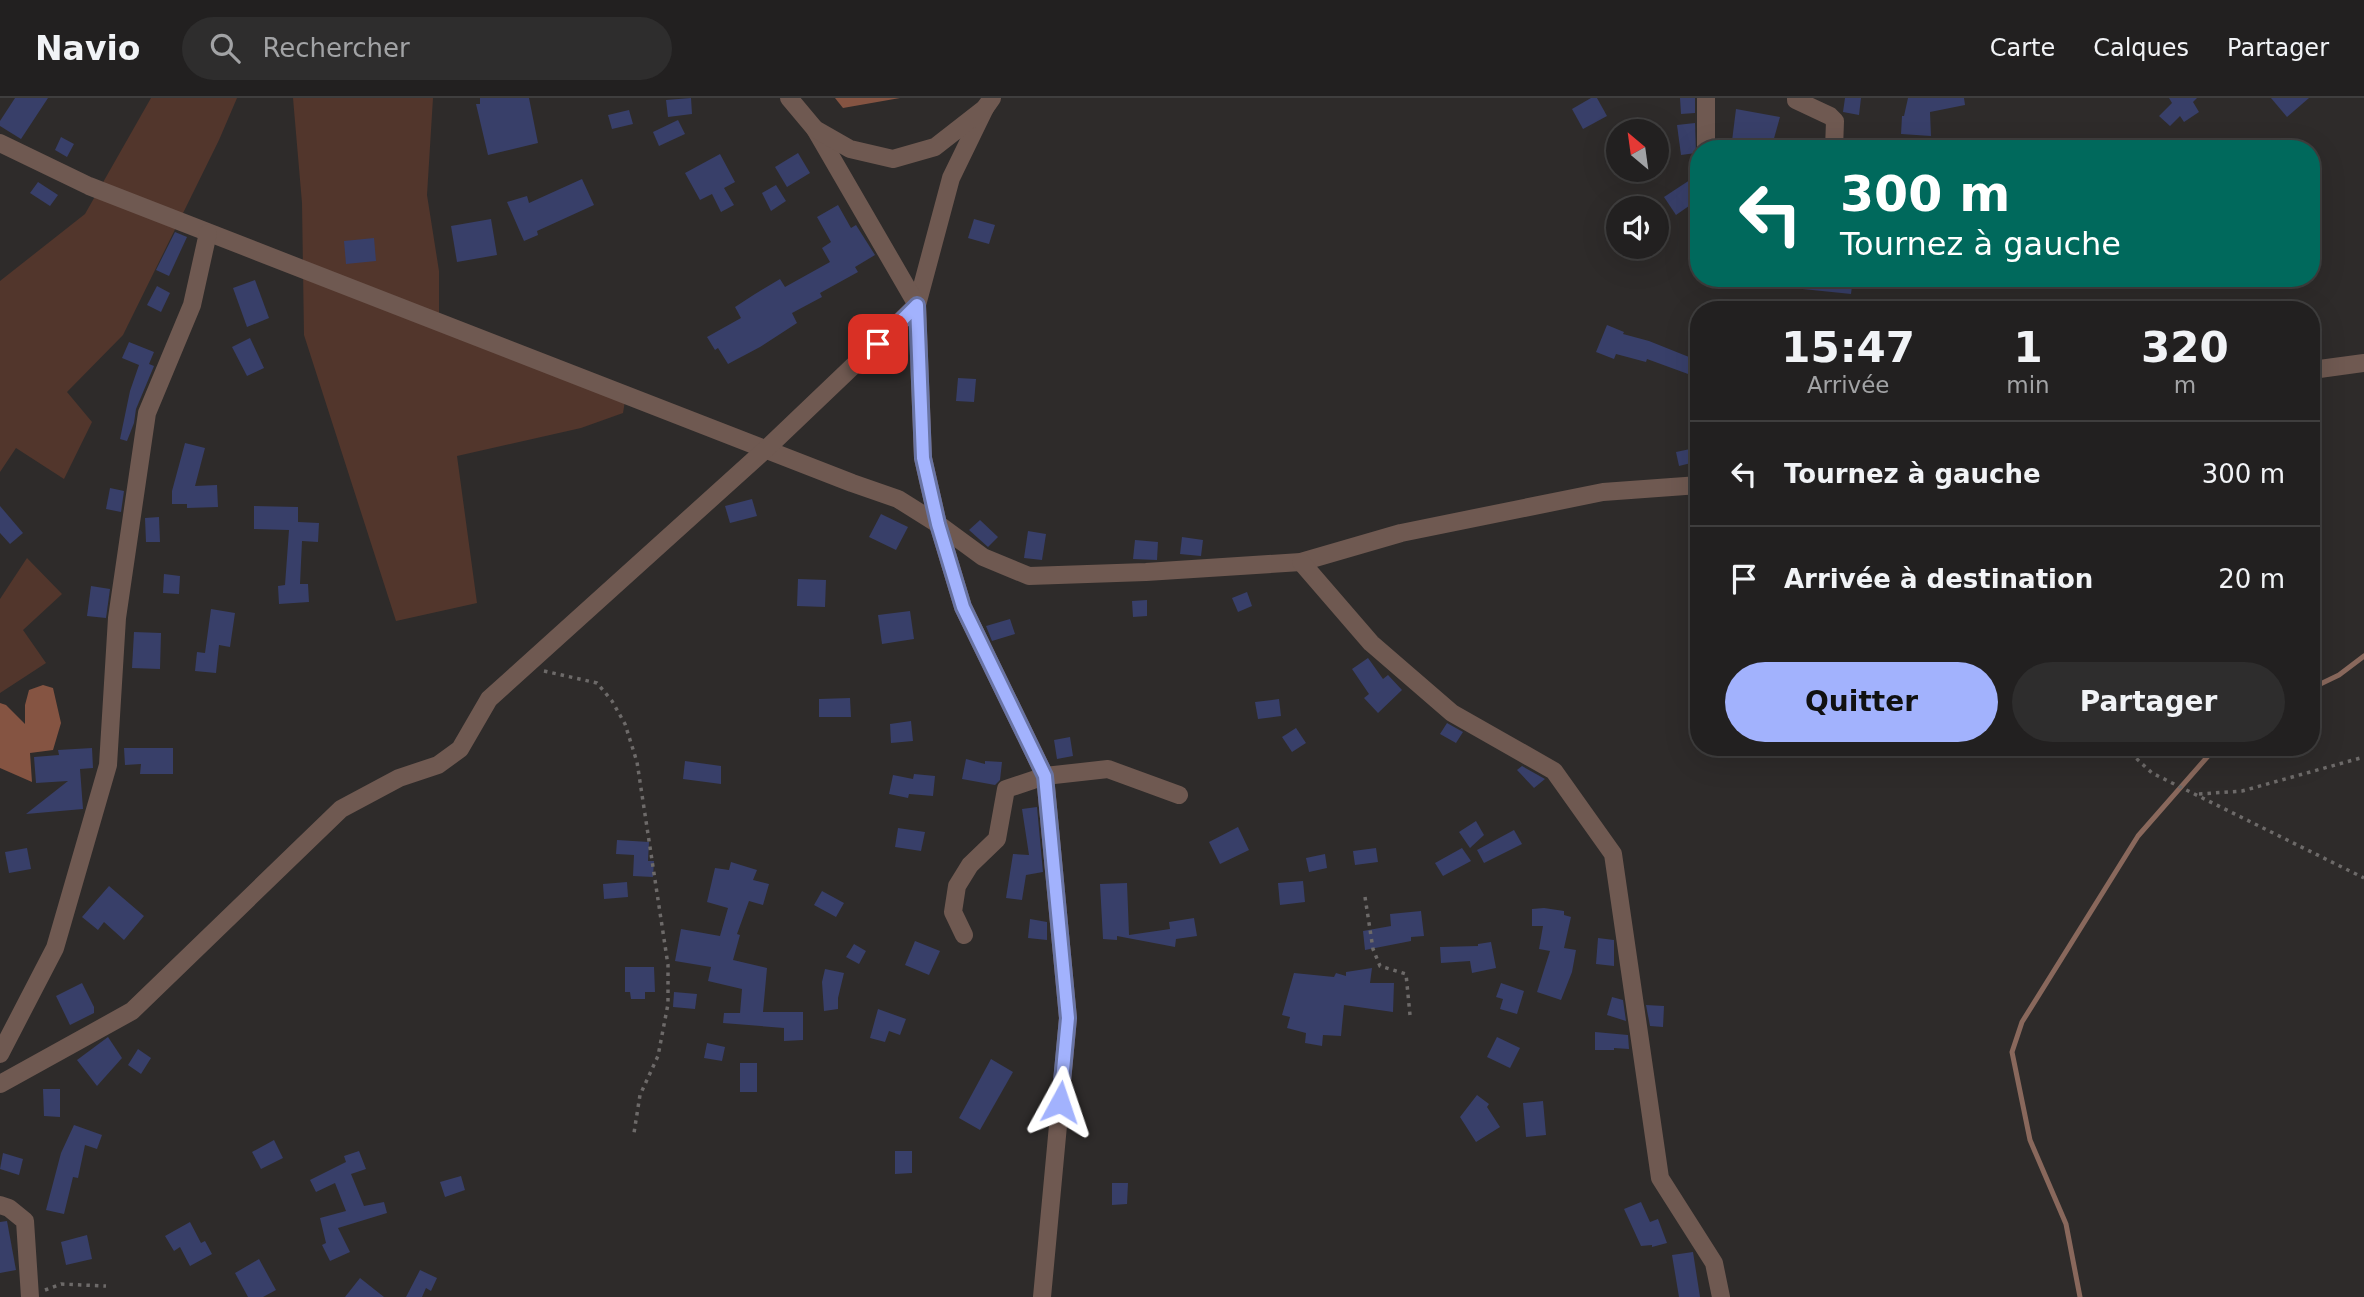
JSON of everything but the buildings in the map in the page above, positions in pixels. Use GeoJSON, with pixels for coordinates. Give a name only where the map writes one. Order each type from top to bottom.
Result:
{"type":"FeatureCollection","features":[{"type":"Feature","properties":{"kind":"street"},"geometry":{"type":"LineString","coordinates":[[789,98],[815,129],[917,305]]}},
{"type":"Feature","properties":{"kind":"street"},"geometry":{"type":"LineString","coordinates":[[1706,98],[1706,140]]}},
{"type":"Feature","properties":{"kind":"street"},"geometry":{"type":"LineString","coordinates":[[1796,98],[1835,121],[1834,140]]}},
{"type":"Feature","properties":{"kind":"street"},"geometry":{"type":"LineString","coordinates":[[815,129],[850,149],[893,159],[936,147],[988,103]]}},
{"type":"Feature","properties":{"kind":"street"},"geometry":{"type":"LineString","coordinates":[[988,103],[951,178],[917,305],[923,458],[938,524],[963,607],[1045,776],[1068,1018],[1042,1297]]}},
{"type":"Feature","properties":{"kind":"street"},"geometry":{"type":"LineString","coordinates":[[0,143],[89,186],[852,484],[898,499],[983,557],[1029,576],[1301,562],[1401,533],[1603,492],[1690,486]]}},
{"type":"Feature","properties":{"kind":"street"},"geometry":{"type":"LineString","coordinates":[[0,1054],[55,948],[108,765],[117,618],[147,414],[192,305],[208,233]]}},
{"type":"Feature","properties":{"kind":"street"},"geometry":{"type":"LineString","coordinates":[[0,1084],[132,1011],[341,809],[399,778],[438,765],[460,749],[489,699],[766,449],[917,305]]}},
{"type":"Feature","properties":{"kind":"street"},"geometry":{"type":"LineString","coordinates":[[2320,369],[2364,363]]}},
{"type":"Feature","properties":{"kind":"street"},"geometry":{"type":"LineString","coordinates":[[1301,562],[1371,643],[1452,713],[1553,771],[1613,853],[1660,1178],[1714,1263],[1721,1297]]}},
{"type":"Feature","properties":{"kind":"street"},"geometry":{"type":"LineString","coordinates":[[964,934],[953,912],[957,886],[970,865],[997,839],[1006,789],[1045,776],[1108,769],[1179,795]]}},
{"type":"Feature","properties":{"kind":"street"},"geometry":{"type":"LineString","coordinates":[[0,1205],[9,1208],[24,1221],[30,1296]]}},
{"type":"Feature","properties":{"kind":"path"},"geometry":{"type":"LineString","coordinates":[[524,666],[597,683],[612,701],[625,724],[637,762],[668,965],[668,1003],[657,1056],[640,1095],[634,1133]]}},
{"type":"Feature","properties":{"kind":"path"},"geometry":{"type":"LineString","coordinates":[[2134,756],[2152,773],[2364,878]]}},
{"type":"Feature","properties":{"kind":"path"},"geometry":{"type":"LineString","coordinates":[[2197,794],[2242,791],[2364,757]]}},
{"type":"Feature","properties":{"kind":"path"},"geometry":{"type":"LineString","coordinates":[[1365,897],[1373,949],[1380,966],[1406,974],[1410,1014]]}},
{"type":"Feature","properties":{"kind":"path"},"geometry":{"type":"LineString","coordinates":[[30,1296],[61,1284],[106,1286]]}},
{"type":"Feature","properties":{"kind":"shaded area"},"geometry":{"type":"Polygon","coordinates":[[[151,98],[237,98],[123,335],[67,392],[92,422],[64,479],[16,448],[0,472],[0,281],[85,214],[151,98]]]}},
{"type":"Feature","properties":{"kind":"shaded area"},"geometry":{"type":"Polygon","coordinates":[[[293,98],[433,98],[427,195],[439,271],[439,329],[625,401],[623,413],[581,428],[457,456],[477,603],[396,621],[304,335],[302,203],[293,98]]]}},
{"type":"Feature","properties":{"kind":"shaded area"},"geometry":{"type":"Polygon","coordinates":[[[835,98],[900,98],[843,108],[835,98]]]}},
{"type":"Feature","properties":{"kind":"shaded area"},"geometry":{"type":"Polygon","coordinates":[[[27,558],[62,594],[23,630],[46,663],[0,693],[0,599],[27,558]]]}},
{"type":"Feature","properties":{"kind":"shaded area"},"geometry":{"type":"Polygon","coordinates":[[[43,685],[53,688],[61,723],[53,750],[30,753],[32,782],[0,768],[0,703],[6,705],[25,724],[25,705],[29,690],[43,685]]]}},
{"type":"Feature","properties":{"kind":"waterway"},"geometry":{"type":"LineString","coordinates":[[2320,684],[2339,675],[2364,656]]}},
{"type":"Feature","properties":{"kind":"waterway"},"geometry":{"type":"LineString","coordinates":[[2080,1297],[2066,1224],[2030,1140],[2012,1052],[2022,1022],[2138,836],[2208,756]]}},
{"type":"Feature","properties":{"kind":"route"},"geometry":{"type":"LineString","coordinates":[[878,344],[917,305],[923,458],[938,524],[963,607],[1045,776],[1068,1018],[1060,1102]]}}]}
